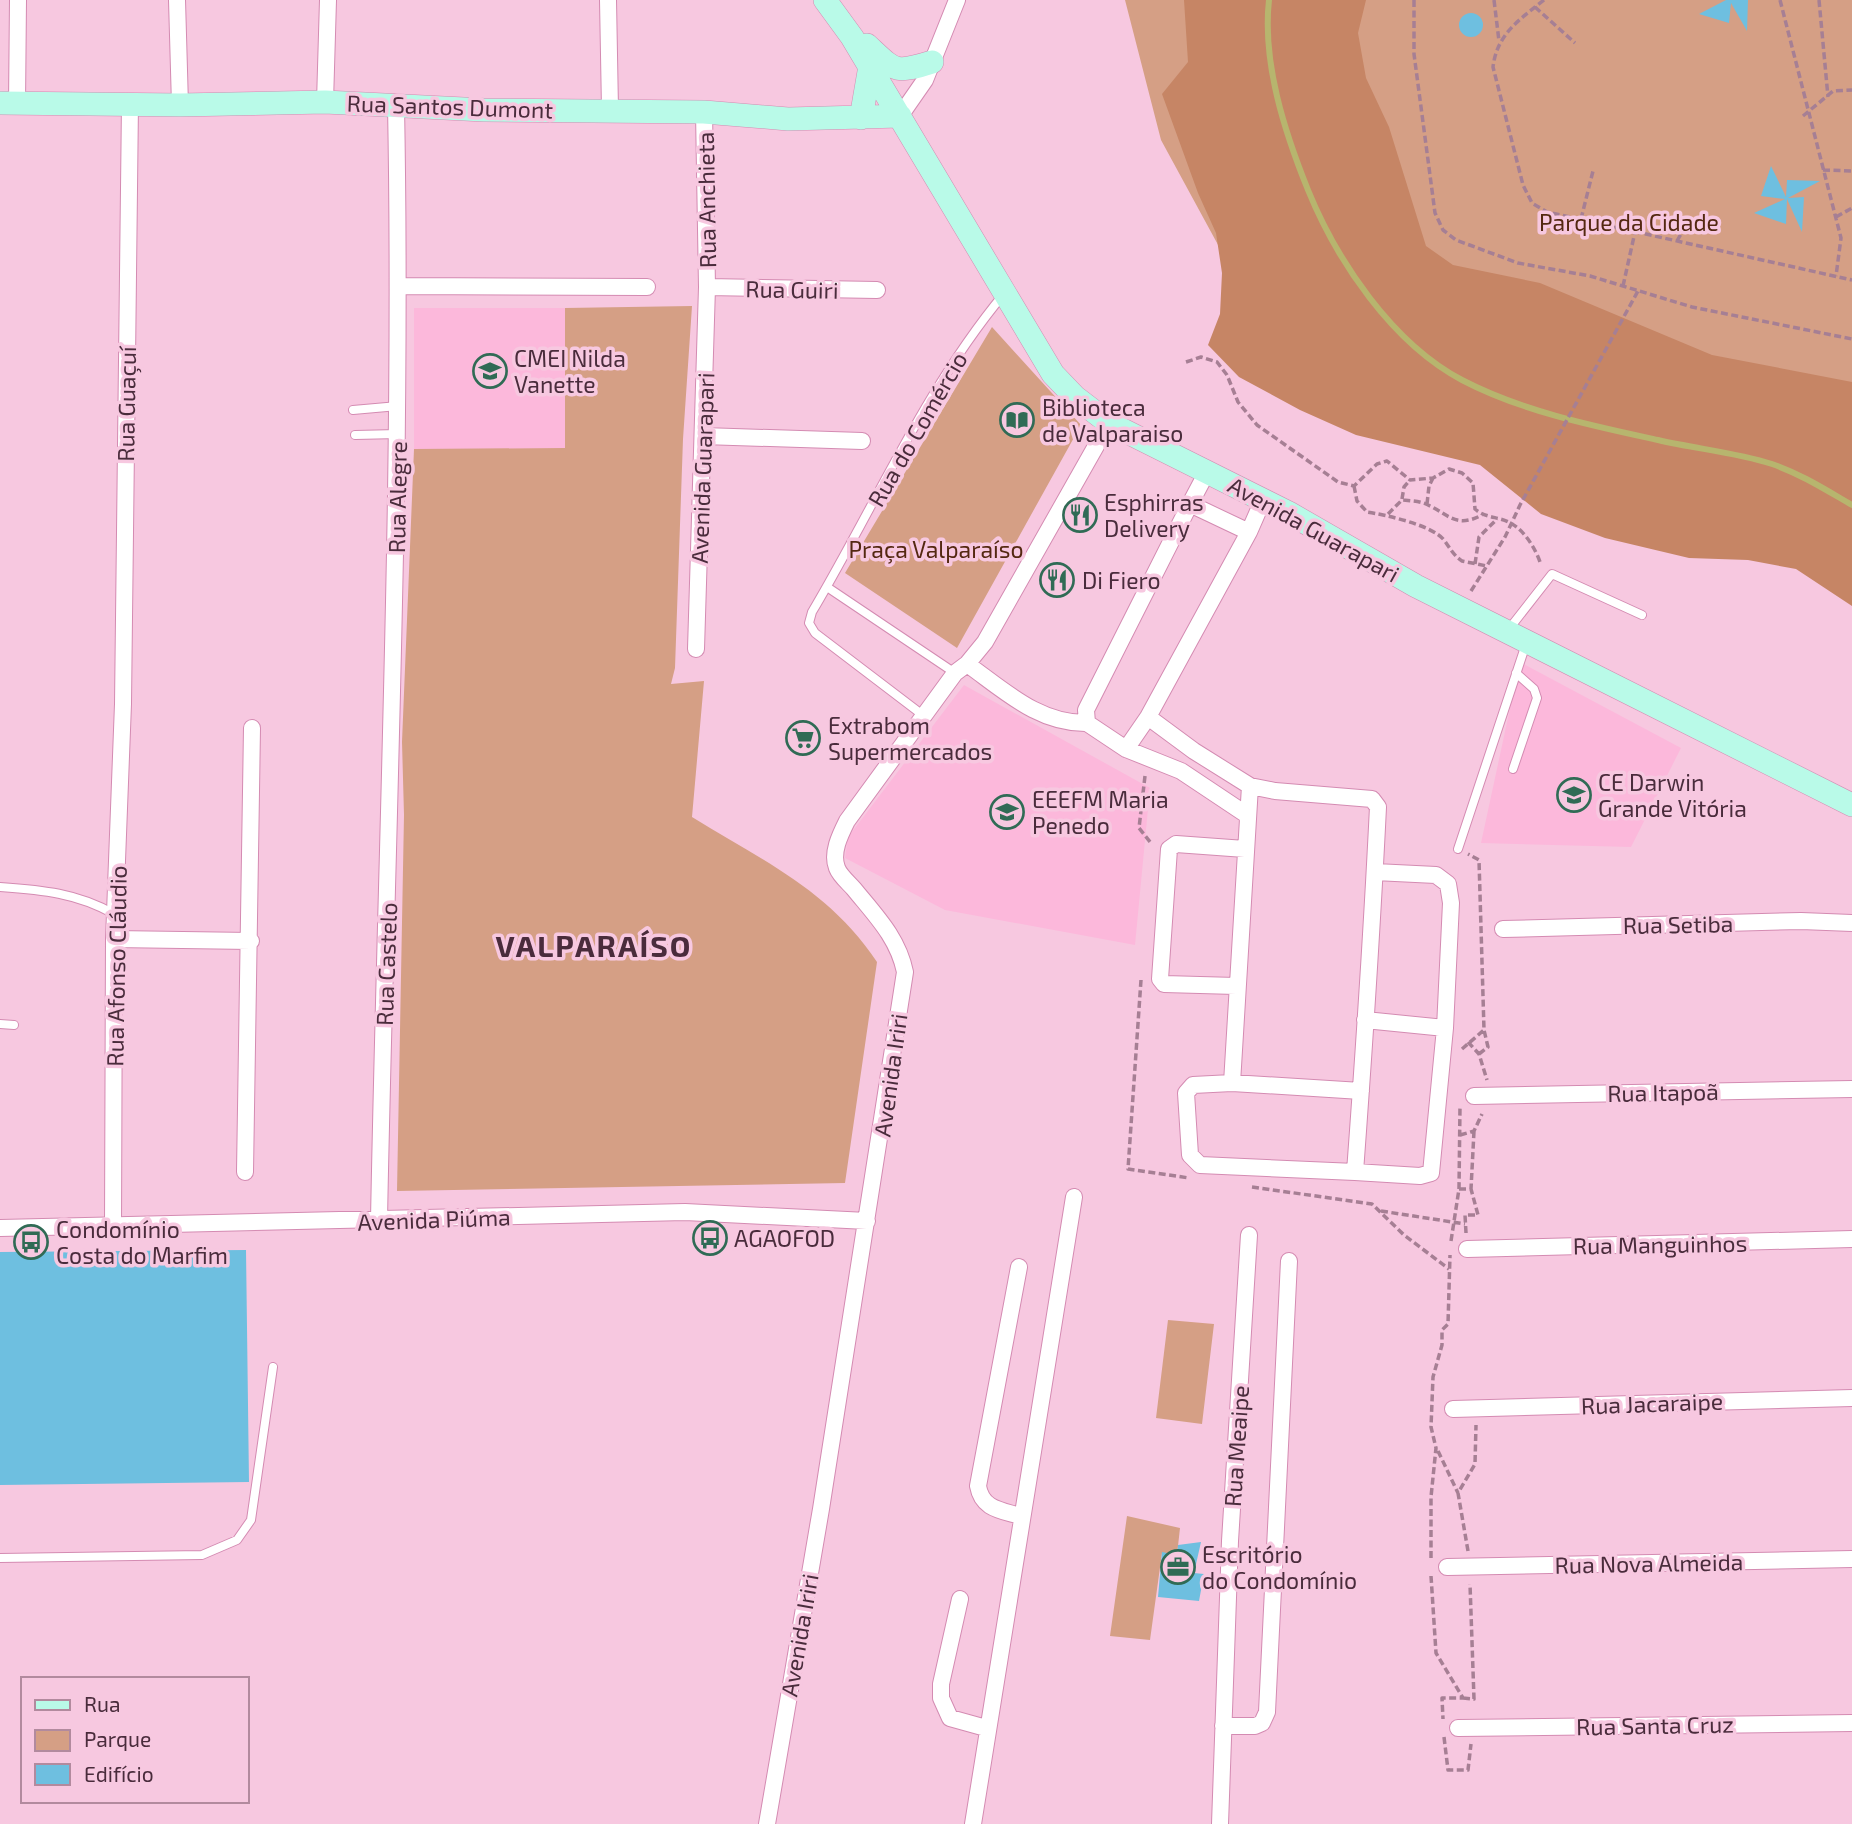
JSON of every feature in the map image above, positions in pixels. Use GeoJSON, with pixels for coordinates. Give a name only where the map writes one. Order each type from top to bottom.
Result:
{"type":"FeatureCollection","features":[{"type":"Feature","properties":{"kind":"street"},"geometry":{"type":"LineString","coordinates":[[8,103],[18,0]]}},
{"type":"Feature","properties":{"kind":"street"},"geometry":{"type":"LineString","coordinates":[[177,0],[180,105]]}},
{"type":"Feature","properties":{"kind":"street"},"geometry":{"type":"LineString","coordinates":[[325,102],[328,0]]}},
{"type":"Feature","properties":{"kind":"street"},"geometry":{"type":"LineString","coordinates":[[608,0],[610,109]]}},
{"type":"Feature","properties":{"kind":"street"},"geometry":{"type":"LineString","coordinates":[[825,0],[852,37],[863,42],[890,68],[909,69],[932,62]]}},
{"type":"Feature","properties":{"kind":"street"},"geometry":{"type":"LineString","coordinates":[[900,116],[918,93],[957,0]]}},
{"type":"Feature","properties":{"kind":"street","name":"Avenida Guarapari"},"geometry":{"type":"LineString","coordinates":[[852,37],[1003,295],[1053,374],[1075,397],[1109,423],[1208,470],[1457,606],[1852,805]]}},
{"type":"Feature","properties":{"kind":"street"},"geometry":{"type":"LineString","coordinates":[[861,118],[870,66]]}},
{"type":"Feature","properties":{"kind":"street","name":"Rua Santos Dumont"},"geometry":{"type":"LineString","coordinates":[[8,103],[180,105],[325,102],[484,110],[610,109],[704,112],[788,119],[900,116]]}},
{"type":"Feature","properties":{"kind":"street","name":"Rua Guaçuí"},"geometry":{"type":"LineString","coordinates":[[123,704],[131,103]]}},
{"type":"Feature","properties":{"kind":"street","name":"Rua Alegre"},"geometry":{"type":"LineString","coordinates":[[394,708],[399,286],[396,105]]}},
{"type":"Feature","properties":{"kind":"street","name":"Rua Anchieta"},"geometry":{"type":"LineString","coordinates":[[704,112],[707,287]]}},
{"type":"Feature","properties":{"kind":"street"},"geometry":{"type":"LineString","coordinates":[[399,286],[647,287]]}},
{"type":"Feature","properties":{"kind":"street","name":"Avenida Guarapari"},"geometry":{"type":"LineString","coordinates":[[696,649],[707,287]]}},
{"type":"Feature","properties":{"kind":"street","name":"Rua Guiri"},"geometry":{"type":"LineString","coordinates":[[707,287],[877,290]]}},
{"type":"Feature","properties":{"kind":"street","name":"Avenida Iriri"},"geometry":{"type":"LineString","coordinates":[[767,1824],[867,1221],[905,972],[901,950],[886,927],[837,868],[836,852],[847,821],[961,668],[985,642],[1109,423]]}},
{"type":"Feature","properties":{"kind":"street"},"geometry":{"type":"LineString","coordinates":[[703,436],[862,441]]}},
{"type":"Feature","properties":{"kind":"street"},"geometry":{"type":"LineString","coordinates":[[1087,723],[1086,710],[1208,470]]}},
{"type":"Feature","properties":{"kind":"street"},"geometry":{"type":"LineString","coordinates":[[1126,749],[1148,717],[1249,532],[1263,500]]}},
{"type":"Feature","properties":{"kind":"street"},"geometry":{"type":"LineString","coordinates":[[1190,504],[1249,532]]}},
{"type":"Feature","properties":{"kind":"street"},"geometry":{"type":"LineString","coordinates":[[961,668],[1038,714],[1068,724],[1087,723],[1126,749],[1181,771],[1247,815]]}},
{"type":"Feature","properties":{"kind":"street","name":"Rua Afonso Cláudio"},"geometry":{"type":"LineString","coordinates":[[113,1227],[114,939],[123,704]]}},
{"type":"Feature","properties":{"kind":"street","name":"Rua Castelo"},"geometry":{"type":"LineString","coordinates":[[379,1220],[394,708]]}},
{"type":"Feature","properties":{"kind":"street"},"geometry":{"type":"LineString","coordinates":[[1148,717],[1194,751],[1250,786],[1376,801],[1375,872],[1355,1172]]}},
{"type":"Feature","properties":{"kind":"street"},"geometry":{"type":"LineString","coordinates":[[245,1172],[251,941],[252,728]]}},
{"type":"Feature","properties":{"kind":"street"},"geometry":{"type":"LineString","coordinates":[[1232,1083],[1250,786]]}},
{"type":"Feature","properties":{"kind":"street"},"geometry":{"type":"LineString","coordinates":[[1236,986],[1164,984],[1160,979],[1172,845],[1245,849]]}},
{"type":"Feature","properties":{"kind":"street"},"geometry":{"type":"LineString","coordinates":[[1361,1091],[1232,1083],[1193,1085],[1188,1088],[1188,1149],[1193,1161],[1200,1165],[1420,1177],[1431,1173],[1445,1028],[1451,903],[1448,884],[1436,875],[1375,872]]}},
{"type":"Feature","properties":{"kind":"street","name":"Rua Setiba"},"geometry":{"type":"LineString","coordinates":[[1503,929],[1801,921],[1852,923]]}},
{"type":"Feature","properties":{"kind":"street"},"geometry":{"type":"LineString","coordinates":[[114,939],[251,941]]}},
{"type":"Feature","properties":{"kind":"street"},"geometry":{"type":"LineString","coordinates":[[1365,1020],[1445,1028]]}},
{"type":"Feature","properties":{"kind":"street","name":"Rua Itapoã"},"geometry":{"type":"LineString","coordinates":[[1467,1096],[1852,1089]]}},
{"type":"Feature","properties":{"kind":"street"},"geometry":{"type":"LineString","coordinates":[[973,1824],[1020,1516],[1074,1198]]}},
{"type":"Feature","properties":{"kind":"street","name":"Avenida Piúma"},"geometry":{"type":"LineString","coordinates":[[0,1228],[685,1212],[867,1221]]}},
{"type":"Feature","properties":{"kind":"street","name":"Rua Meaipe"},"geometry":{"type":"LineString","coordinates":[[1220,1824],[1230,1541],[1249,1235]]}},
{"type":"Feature","properties":{"kind":"street","name":"Rua Manguinhos"},"geometry":{"type":"LineString","coordinates":[[1467,1249],[1852,1239]]}},
{"type":"Feature","properties":{"kind":"street"},"geometry":{"type":"LineString","coordinates":[[1223,1726],[1255,1726],[1262,1723],[1267,1712],[1289,1261]]}},
{"type":"Feature","properties":{"kind":"street"},"geometry":{"type":"LineString","coordinates":[[1019,1267],[978,1486],[980,1498],[988,1507],[1020,1516]]}},
{"type":"Feature","properties":{"kind":"street","name":"Rua Jacaraipe"},"geometry":{"type":"LineString","coordinates":[[1453,1409],[1852,1398]]}},
{"type":"Feature","properties":{"kind":"street","name":"Rua Nova Almeida"},"geometry":{"type":"LineString","coordinates":[[1447,1567],[1852,1559]]}},
{"type":"Feature","properties":{"kind":"street"},"geometry":{"type":"LineString","coordinates":[[960,1599],[941,1698],[950,1718],[986,1728]]}},
{"type":"Feature","properties":{"kind":"street","name":"Rua Santa Cruz"},"geometry":{"type":"LineString","coordinates":[[1464,1728],[1852,1723]]}},
{"type":"Feature","properties":{"kind":"lane","name":"Rua do Comércio"},"geometry":{"type":"LineString","coordinates":[[924,716],[811,629],[812,612],[936,393],[974,330],[1003,295]]}},
{"type":"Feature","properties":{"kind":"lane"},"geometry":{"type":"LineString","coordinates":[[353,410],[398,406]]}},
{"type":"Feature","properties":{"kind":"lane"},"geometry":{"type":"LineString","coordinates":[[355,435],[398,433]]}},
{"type":"Feature","properties":{"kind":"lane"},"geometry":{"type":"LineString","coordinates":[[1458,849],[1516,673],[1517,637],[1546,580],[1552,574],[1559,576],[1642,615]]}},
{"type":"Feature","properties":{"kind":"lane"},"geometry":{"type":"LineString","coordinates":[[827,587],[961,668]]}},
{"type":"Feature","properties":{"kind":"lane"},"geometry":{"type":"LineString","coordinates":[[1513,769],[1537,698],[1534,689],[1516,673]]}},
{"type":"Feature","properties":{"kind":"lane"},"geometry":{"type":"LineString","coordinates":[[0,887],[58,892],[88,899],[116,915]]}},
{"type":"Feature","properties":{"kind":"lane"},"geometry":{"type":"LineString","coordinates":[[0,1024],[14,1025]]}},
{"type":"Feature","properties":{"kind":"lane"},"geometry":{"type":"LineString","coordinates":[[0,1558],[202,1555],[237,1540],[251,1520],[273,1367]]}},
{"type":"Feature","properties":{"kind":"path"},"geometry":{"type":"LineString","coordinates":[[1414,0],[1414,54],[1435,213],[1443,230],[1456,240],[1518,263],[1590,276],[1692,307],[1852,339]]}},
{"type":"Feature","properties":{"kind":"path"},"geometry":{"type":"LineString","coordinates":[[1494,0],[1499,41]]}},
{"type":"Feature","properties":{"kind":"path"},"geometry":{"type":"LineString","coordinates":[[1780,0],[1841,237],[1836,276]]}},
{"type":"Feature","properties":{"kind":"path"},"geometry":{"type":"LineString","coordinates":[[1819,0],[1828,97]]}},
{"type":"Feature","properties":{"kind":"path"},"geometry":{"type":"LineString","coordinates":[[1542,1],[1499,41],[1495,51],[1493,78],[1528,195],[1538,208],[1546,212],[1852,280]]}},
{"type":"Feature","properties":{"kind":"path"},"geometry":{"type":"LineString","coordinates":[[1535,7],[1575,43]]}},
{"type":"Feature","properties":{"kind":"path"},"geometry":{"type":"LineString","coordinates":[[1779,27],[1786,24]]}},
{"type":"Feature","properties":{"kind":"path"},"geometry":{"type":"LineString","coordinates":[[1803,116],[1809,114],[1833,91],[1852,90]]}},
{"type":"Feature","properties":{"kind":"path"},"geometry":{"type":"LineString","coordinates":[[1581,220],[1593,170]]}},
{"type":"Feature","properties":{"kind":"path"},"geometry":{"type":"LineString","coordinates":[[1824,170],[1852,171]]}},
{"type":"Feature","properties":{"kind":"path"},"geometry":{"type":"LineString","coordinates":[[1827,209],[1833,207]]}},
{"type":"Feature","properties":{"kind":"path"},"geometry":{"type":"LineString","coordinates":[[1836,216],[1852,208]]}},
{"type":"Feature","properties":{"kind":"path"},"geometry":{"type":"LineString","coordinates":[[1623,286],[1635,232]]}},
{"type":"Feature","properties":{"kind":"path"},"geometry":{"type":"LineString","coordinates":[[1677,241],[1681,233]]}},
{"type":"Feature","properties":{"kind":"path"},"geometry":{"type":"LineString","coordinates":[[1457,606],[1477,584],[1512,524],[1638,291]]}},
{"type":"Feature","properties":{"kind":"path"},"geometry":{"type":"LineString","coordinates":[[1186,362],[1201,358],[1217,362],[1227,375],[1238,401],[1257,425],[1338,482],[1354,486]]}},
{"type":"Feature","properties":{"kind":"path"},"geometry":{"type":"LineString","coordinates":[[1354,486],[1377,464],[1387,461],[1410,480]]}},
{"type":"Feature","properties":{"kind":"path"},"geometry":{"type":"LineString","coordinates":[[1388,514],[1402,500],[1404,487],[1410,480],[1433,478],[1449,469],[1462,473],[1473,483],[1473,502],[1482,515]]}},
{"type":"Feature","properties":{"kind":"path"},"geometry":{"type":"LineString","coordinates":[[1427,504],[1433,478]]}},
{"type":"Feature","properties":{"kind":"path"},"geometry":{"type":"LineString","coordinates":[[1354,486],[1357,501],[1367,512],[1388,514],[1444,539],[1455,556],[1487,566]]}},
{"type":"Feature","properties":{"kind":"path"},"geometry":{"type":"LineString","coordinates":[[1402,500],[1427,504],[1446,518],[1463,521],[1482,515],[1512,524],[1536,550],[1546,580]]}},
{"type":"Feature","properties":{"kind":"path"},"geometry":{"type":"LineString","coordinates":[[1475,564],[1479,537],[1497,519]]}},
{"type":"Feature","properties":{"kind":"path"},"geometry":{"type":"LineString","coordinates":[[1458,849],[1479,860],[1484,1030],[1488,1047],[1479,1054]]}},
{"type":"Feature","properties":{"kind":"path"},"geometry":{"type":"LineString","coordinates":[[1461,1060],[1462,1047],[1484,1030]]}},
{"type":"Feature","properties":{"kind":"path"},"geometry":{"type":"LineString","coordinates":[[1464,1728],[1468,1769],[1448,1770],[1442,1698],[1475,1699],[1470,1567],[1458,1493],[1436,1448],[1431,1427],[1433,1377],[1442,1345],[1442,1330],[1448,1324],[1453,1221],[1459,1189],[1467,1096]]}},
{"type":"Feature","properties":{"kind":"path"},"geometry":{"type":"LineString","coordinates":[[1467,1249],[1465,1215],[1478,1215],[1471,1189],[1474,1131]]}},
{"type":"Feature","properties":{"kind":"path"},"geometry":{"type":"LineString","coordinates":[[1459,1189],[1471,1189]]}},
{"type":"Feature","properties":{"kind":"path"},"geometry":{"type":"LineString","coordinates":[[1379,1210],[1465,1224]]}},
{"type":"Feature","properties":{"kind":"path"},"geometry":{"type":"LineString","coordinates":[[1458,1493],[1475,1464],[1477,1435],[1474,1409]]}},
{"type":"Feature","properties":{"kind":"path"},"geometry":{"type":"LineString","coordinates":[[1436,1448],[1431,1497],[1433,1635],[1436,1653],[1463,1698]]}},
{"type":"Feature","properties":{"kind":"shaded area"},"geometry":{"type":"Polygon","coordinates":[[[1184,0],[1366,0],[1358,33],[1366,78],[1389,127],[1426,246],[1453,265],[1540,283],[1712,355],[1852,382],[1852,606],[1796,569],[1748,560],[1689,558],[1605,538],[1541,514],[1480,465],[1356,435],[1300,410],[1239,377],[1208,345],[1220,314],[1222,273],[1216,233],[1198,193],[1162,94],[1188,62],[1184,0]]]}},
{"type":"Feature","properties":{"kind":"shaded area","name":"CMEI Nilda Vanette"},"geometry":{"type":"Polygon","coordinates":[[[414,308],[565,308],[565,449],[414,449],[414,308]]]}},
{"type":"Feature","properties":{"kind":"shaded area","name":"CE Darwin Grande Vitória"},"geometry":{"type":"Polygon","coordinates":[[[1520,662],[1681,748],[1631,847],[1481,843],[1520,662]]]}},
{"type":"Feature","properties":{"kind":"shaded area","name":"EEEFM Maria Penedo"},"geometry":{"type":"Polygon","coordinates":[[[964,685],[1150,788],[1135,945],[945,910],[845,858],[848,837],[964,685]]]}},
{"type":"Feature","properties":{"kind":"green space","name":"Parque da Cidade"},"geometry":{"type":"Polygon","coordinates":[[[1125,0],[1852,0],[1852,594],[1223,254],[1161,140],[1125,0]]]}},
{"type":"Feature","properties":{"kind":"green space"},"geometry":{"type":"Polygon","coordinates":[[[692,306],[683,439],[675,668],[671,684],[704,681],[692,817],[769,863],[816,896],[838,915],[877,962],[845,1183],[397,1191],[404,815],[402,742],[414,449],[565,448],[565,308],[692,306]]]}},
{"type":"Feature","properties":{"kind":"green space","name":"Praça Valparaíso"},"geometry":{"type":"Polygon","coordinates":[[[992,327],[1081,425],[957,648],[845,573],[992,327]]]}},
{"type":"Feature","properties":{"kind":"green space"},"geometry":{"type":"Polygon","coordinates":[[[1168,1320],[1214,1324],[1202,1424],[1156,1418],[1168,1320]]]}},
{"type":"Feature","properties":{"kind":"green space"},"geometry":{"type":"Polygon","coordinates":[[[1127,1516],[1180,1528],[1177,1555],[1162,1553],[1150,1640],[1110,1636],[1127,1516]]]}},
{"type":"Feature","properties":{"kind":"building"},"geometry":{"type":"Polygon","coordinates":[[[1726,0],[1748,0],[1747,31],[1731,3],[1729,23],[1699,14],[1726,0]]]}},
{"type":"Feature","properties":{"kind":"building"},"geometry":{"type":"Polygon","coordinates":[[[1471,13],[1482,20],[1483,25],[1476,36],[1471,37],[1460,30],[1459,25],[1466,14],[1471,13]]]}},
{"type":"Feature","properties":{"kind":"building"},"geometry":{"type":"Polygon","coordinates":[[[1771,166],[1786,197],[1787,180],[1820,181],[1788,198],[1804,197],[1802,232],[1787,199],[1786,224],[1754,213],[1785,199],[1761,196],[1771,166]]]}},
{"type":"Feature","properties":{"kind":"building"},"geometry":{"type":"Polygon","coordinates":[[[246,1250],[249,1482],[0,1485],[0,1252],[246,1250]]]}},
{"type":"Feature","properties":{"kind":"building","name":"Escritório do Condomínio"},"geometry":{"type":"Polygon","coordinates":[[[1201,1542],[1194,1573],[1204,1574],[1199,1601],[1158,1597],[1162,1552],[1177,1555],[1178,1545],[1201,1542]]]}},
{"type":"Feature","properties":{"kind":"waterway"},"geometry":{"type":"LineString","coordinates":[[1269,0],[1272,73],[1291,145],[1308,190],[1351,272],[1390,322],[1412,345],[1462,380],[1508,400],[1583,423],[1772,464],[1803,477],[1852,505]]}},
{"type":"Feature","properties":{"kind":"place","name":"CMEI Nilda Vanette"},"geometry":{"type":"Point","coordinates":[490,371]}},
{"type":"Feature","properties":{"kind":"place","name":"Biblioteca de Valparaiso"},"geometry":{"type":"Point","coordinates":[1017,420]}},
{"type":"Feature","properties":{"kind":"place","name":"Esphirras Delivery"},"geometry":{"type":"Point","coordinates":[1080,515]}},
{"type":"Feature","properties":{"kind":"place","name":"Di Fiero"},"geometry":{"type":"Point","coordinates":[1057,580]}},
{"type":"Feature","properties":{"kind":"place","name":"Extrabom Supermercados"},"geometry":{"type":"Point","coordinates":[803,738]}},
{"type":"Feature","properties":{"kind":"place","name":"CE Darwin Grande Vitória"},"geometry":{"type":"Point","coordinates":[1574,795]}},
{"type":"Feature","properties":{"kind":"place","name":"EEEFM Maria Penedo"},"geometry":{"type":"Point","coordinates":[1007,812]}},
{"type":"Feature","properties":{"kind":"place","name":"AGAOFOD"},"geometry":{"type":"Point","coordinates":[710,1238]}},
{"type":"Feature","properties":{"kind":"place","name":"Condomínio Costa do Marfim"},"geometry":{"type":"Point","coordinates":[31,1242]}},
{"type":"Feature","properties":{"kind":"place","name":"Escritório do Condomínio"},"geometry":{"type":"Point","coordinates":[1178,1567]}},
{"type":"Feature","properties":{"kind":"district","name":"VALPARAÍSO"},"geometry":{"type":"Point","coordinates":[594,945]}}]}
